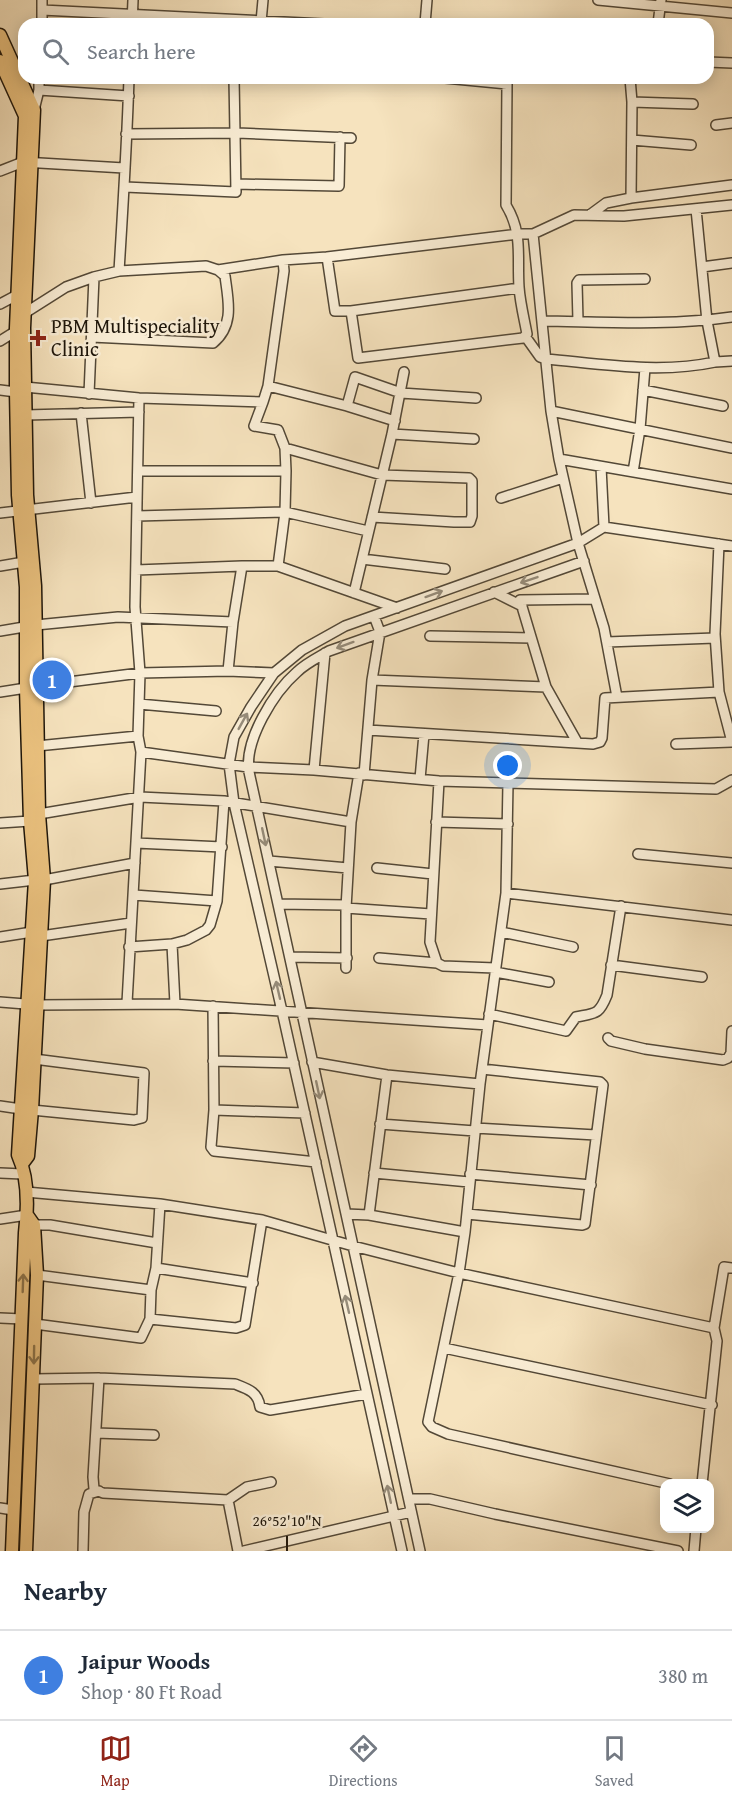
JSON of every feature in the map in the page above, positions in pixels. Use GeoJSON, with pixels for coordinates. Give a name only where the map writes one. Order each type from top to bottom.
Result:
{"type":"FeatureCollection","features":[{"type":"Feature","properties":{"kind":"main road"},"geometry":{"type":"LineString","coordinates":[[0,35],[18,75]]}},
{"type":"Feature","properties":{"kind":"main road"},"geometry":{"type":"LineString","coordinates":[[0,62],[5,85],[25,116],[28,163],[21,389],[26,415],[24,562],[31,626]]}},
{"type":"Feature","properties":{"kind":"main road"},"geometry":{"type":"LineString","coordinates":[[22,84],[34,110],[17,295],[16,331],[21,389],[24,511],[35,586],[31,626],[31,687],[39,880],[26,1109],[28,1156],[23,1169],[37,1275],[26,1551]]}},
{"type":"Feature","properties":{"kind":"main road"},"geometry":{"type":"LineString","coordinates":[[31,687],[37,746],[35,817]]}},
{"type":"Feature","properties":{"kind":"main road"},"geometry":{"type":"LineString","coordinates":[[26,1109],[34,1059],[33,1005]]}},
{"type":"Feature","properties":{"kind":"main road"},"geometry":{"type":"LineString","coordinates":[[12,1551],[22,1320],[31,1220]]}},
{"type":"Feature","properties":{"kind":"street"},"geometry":{"type":"LineString","coordinates":[[132,18],[133,0]]}},
{"type":"Feature","properties":{"kind":"street"},"geometry":{"type":"LineString","coordinates":[[261,18],[263,0]]}},
{"type":"Feature","properties":{"kind":"street"},"geometry":{"type":"LineString","coordinates":[[426,18],[427,0]]}},
{"type":"Feature","properties":{"kind":"street"},"geometry":{"type":"LineString","coordinates":[[598,0],[661,3],[732,13]]}},
{"type":"Feature","properties":{"kind":"street"},"geometry":{"type":"LineString","coordinates":[[659,18],[661,3]]}},
{"type":"Feature","properties":{"kind":"street"},"geometry":{"type":"LineString","coordinates":[[42,5],[126,18]]}},
{"type":"Feature","properties":{"kind":"street"},"geometry":{"type":"LineString","coordinates":[[714,62],[732,63]]}},
{"type":"Feature","properties":{"kind":"street"},"geometry":{"type":"LineString","coordinates":[[34,110],[39,84]]}},
{"type":"Feature","properties":{"kind":"street"},"geometry":{"type":"LineString","coordinates":[[119,271],[129,84]]}},
{"type":"Feature","properties":{"kind":"street"},"geometry":{"type":"LineString","coordinates":[[125,187],[236,192],[237,133],[234,84]]}},
{"type":"Feature","properties":{"kind":"street"},"geometry":{"type":"LineString","coordinates":[[351,311],[358,358],[523,338],[527,334],[519,288],[519,234],[514,218],[506,205],[507,84]]}},
{"type":"Feature","properties":{"kind":"street"},"geometry":{"type":"LineString","coordinates":[[630,84],[631,198]]}},
{"type":"Feature","properties":{"kind":"street"},"geometry":{"type":"LineString","coordinates":[[39,90],[129,96]]}},
{"type":"Feature","properties":{"kind":"street"},"geometry":{"type":"LineString","coordinates":[[632,102],[693,104]]}},
{"type":"Feature","properties":{"kind":"street"},"geometry":{"type":"LineString","coordinates":[[716,125],[732,123]]}},
{"type":"Feature","properties":{"kind":"street"},"geometry":{"type":"LineString","coordinates":[[126,134],[237,133],[351,138]]}},
{"type":"Feature","properties":{"kind":"street"},"geometry":{"type":"LineString","coordinates":[[236,184],[339,186],[340,137]]}},
{"type":"Feature","properties":{"kind":"street"},"geometry":{"type":"LineString","coordinates":[[632,140],[691,145]]}},
{"type":"Feature","properties":{"kind":"street"},"geometry":{"type":"LineString","coordinates":[[0,171],[28,163],[124,168]]}},
{"type":"Feature","properties":{"kind":"street"},"geometry":{"type":"LineString","coordinates":[[591,214],[606,203],[732,185]]}},
{"type":"Feature","properties":{"kind":"street"},"geometry":{"type":"LineString","coordinates":[[218,270],[283,260],[533,234],[574,215],[624,216],[732,205]]}},
{"type":"Feature","properties":{"kind":"street"},"geometry":{"type":"LineString","coordinates":[[696,209],[707,321],[715,362]]}},
{"type":"Feature","properties":{"kind":"street"},"geometry":{"type":"LineString","coordinates":[[533,234],[551,411],[559,459],[578,543],[607,642],[617,697]]}},
{"type":"Feature","properties":{"kind":"street"},"geometry":{"type":"LineString","coordinates":[[327,257],[335,311],[351,311],[519,288]]}},
{"type":"Feature","properties":{"kind":"street"},"geometry":{"type":"LineString","coordinates":[[278,566],[285,512],[285,448],[278,430],[254,426],[268,386],[284,271],[283,260]]}},
{"type":"Feature","properties":{"kind":"street"},"geometry":{"type":"LineString","coordinates":[[702,267],[732,263]]}},
{"type":"Feature","properties":{"kind":"street"},"geometry":{"type":"LineString","coordinates":[[25,313],[66,287],[119,271],[206,266],[218,270],[225,276],[230,312],[222,336],[213,343],[92,337]]}},
{"type":"Feature","properties":{"kind":"street"},"geometry":{"type":"LineString","coordinates":[[89,394],[94,277]]}},
{"type":"Feature","properties":{"kind":"street"},"geometry":{"type":"LineString","coordinates":[[578,321],[577,283],[579,280],[645,279]]}},
{"type":"Feature","properties":{"kind":"street"},"geometry":{"type":"LineString","coordinates":[[0,304],[17,295]]}},
{"type":"Feature","properties":{"kind":"street"},"geometry":{"type":"LineString","coordinates":[[543,321],[707,321],[732,317]]}},
{"type":"Feature","properties":{"kind":"street"},"geometry":{"type":"LineString","coordinates":[[0,341],[16,331]]}},
{"type":"Feature","properties":{"kind":"street"},"geometry":{"type":"LineString","coordinates":[[525,336],[540,357],[546,359],[645,368],[696,366],[732,361]]}},
{"type":"Feature","properties":{"kind":"street"},"geometry":{"type":"LineString","coordinates":[[633,472],[640,429],[645,368]]}},
{"type":"Feature","properties":{"kind":"street"},"geometry":{"type":"LineString","coordinates":[[354,593],[392,434],[404,372]]}},
{"type":"Feature","properties":{"kind":"street"},"geometry":{"type":"LineString","coordinates":[[347,406],[355,377],[401,393],[476,398]]}},
{"type":"Feature","properties":{"kind":"street"},"geometry":{"type":"LineString","coordinates":[[268,386],[347,406],[394,421]]}},
{"type":"Feature","properties":{"kind":"street"},"geometry":{"type":"LineString","coordinates":[[0,390],[21,389],[139,398],[263,402]]}},
{"type":"Feature","properties":{"kind":"street"},"geometry":{"type":"LineString","coordinates":[[643,390],[723,406]]}},
{"type":"Feature","properties":{"kind":"street"},"geometry":{"type":"LineString","coordinates":[[127,1003],[141,752],[138,736],[140,673],[136,617],[139,398]]}},
{"type":"Feature","properties":{"kind":"street"},"geometry":{"type":"LineString","coordinates":[[551,411],[732,448]]}},
{"type":"Feature","properties":{"kind":"street"},"geometry":{"type":"LineString","coordinates":[[26,415],[139,412]]}},
{"type":"Feature","properties":{"kind":"street"},"geometry":{"type":"LineString","coordinates":[[81,413],[91,503]]}},
{"type":"Feature","properties":{"kind":"street"},"geometry":{"type":"LineString","coordinates":[[392,434],[474,439]]}},
{"type":"Feature","properties":{"kind":"street"},"geometry":{"type":"LineString","coordinates":[[285,448],[382,475],[469,478],[472,481],[470,522],[372,517]]}},
{"type":"Feature","properties":{"kind":"street"},"geometry":{"type":"LineString","coordinates":[[559,459],[732,489]]}},
{"type":"Feature","properties":{"kind":"street"},"geometry":{"type":"LineString","coordinates":[[601,467],[604,527]]}},
{"type":"Feature","properties":{"kind":"street"},"geometry":{"type":"LineString","coordinates":[[138,471],[286,471]]}},
{"type":"Feature","properties":{"kind":"street"},"geometry":{"type":"LineString","coordinates":[[501,498],[563,478]]}},
{"type":"Feature","properties":{"kind":"street"},"geometry":{"type":"LineString","coordinates":[[0,513],[137,497]]}},
{"type":"Feature","properties":{"kind":"street"},"geometry":{"type":"LineString","coordinates":[[137,516],[285,512],[368,531]]}},
{"type":"Feature","properties":{"kind":"street"},"geometry":{"type":"LineString","coordinates":[[402,1551],[234,803],[229,764],[234,737],[274,673],[302,650],[345,626],[578,543],[604,527],[732,546]]}},
{"type":"Feature","properties":{"kind":"street"},"geometry":{"type":"LineString","coordinates":[[676,744],[732,742],[729,717],[719,692],[715,638],[719,544]]}},
{"type":"Feature","properties":{"kind":"street"},"geometry":{"type":"LineString","coordinates":[[362,559],[445,569]]}},
{"type":"Feature","properties":{"kind":"street"},"geometry":{"type":"LineString","coordinates":[[420,1551],[248,767],[254,736],[270,705],[297,672],[325,653],[584,561]]}},
{"type":"Feature","properties":{"kind":"street"},"geometry":{"type":"LineString","coordinates":[[0,566],[24,562]]}},
{"type":"Feature","properties":{"kind":"street"},"geometry":{"type":"LineString","coordinates":[[228,671],[242,566]]}},
{"type":"Feature","properties":{"kind":"street"},"geometry":{"type":"LineString","coordinates":[[136,570],[278,566],[397,608]]}},
{"type":"Feature","properties":{"kind":"street"},"geometry":{"type":"LineString","coordinates":[[494,592],[522,606]]}},
{"type":"Feature","properties":{"kind":"street"},"geometry":{"type":"LineString","coordinates":[[577,742],[546,687],[520,600],[595,599]]}},
{"type":"Feature","properties":{"kind":"street"},"geometry":{"type":"LineString","coordinates":[[290,957],[346,963],[346,907],[351,822],[362,774],[372,680],[380,632],[374,616]]}},
{"type":"Feature","properties":{"kind":"street"},"geometry":{"type":"LineString","coordinates":[[0,631],[118,617],[233,622]]}},
{"type":"Feature","properties":{"kind":"street"},"geometry":{"type":"LineString","coordinates":[[430,636],[531,638]]}},
{"type":"Feature","properties":{"kind":"street"},"geometry":{"type":"LineString","coordinates":[[607,642],[715,638]]}},
{"type":"Feature","properties":{"kind":"street"},"geometry":{"type":"LineString","coordinates":[[314,770],[325,653]]}},
{"type":"Feature","properties":{"kind":"street"},"geometry":{"type":"LineString","coordinates":[[0,692],[140,673],[228,671],[274,673]]}},
{"type":"Feature","properties":{"kind":"street"},"geometry":{"type":"LineString","coordinates":[[372,680],[546,687]]}},
{"type":"Feature","properties":{"kind":"street"},"geometry":{"type":"LineString","coordinates":[[368,730],[593,744],[600,742],[604,701],[608,698],[719,692]]}},
{"type":"Feature","properties":{"kind":"street"},"geometry":{"type":"LineString","coordinates":[[139,704],[216,711]]}},
{"type":"Feature","properties":{"kind":"street"},"geometry":{"type":"LineString","coordinates":[[420,779],[424,734]]}},
{"type":"Feature","properties":{"kind":"street"},"geometry":{"type":"LineString","coordinates":[[37,746],[138,736]]}},
{"type":"Feature","properties":{"kind":"street"},"geometry":{"type":"LineString","coordinates":[[141,752],[248,767],[314,770],[439,781],[716,789],[732,780]]}},
{"type":"Feature","properties":{"kind":"street"},"geometry":{"type":"LineString","coordinates":[[437,963],[430,942],[439,781]]}},
{"type":"Feature","properties":{"kind":"street"},"geometry":{"type":"LineString","coordinates":[[508,783],[507,893],[480,1084],[465,1232],[459,1273],[428,1422],[432,1427],[448,1434],[660,1482]]}},
{"type":"Feature","properties":{"kind":"street"},"geometry":{"type":"LineString","coordinates":[[0,823],[140,797],[224,801],[351,822]]}},
{"type":"Feature","properties":{"kind":"street"},"geometry":{"type":"LineString","coordinates":[[129,947],[172,944],[187,940],[206,930],[210,925],[217,901],[224,801]]}},
{"type":"Feature","properties":{"kind":"street"},"geometry":{"type":"LineString","coordinates":[[436,822],[508,824]]}},
{"type":"Feature","properties":{"kind":"street"},"geometry":{"type":"LineString","coordinates":[[136,843],[222,847]]}},
{"type":"Feature","properties":{"kind":"street"},"geometry":{"type":"LineString","coordinates":[[638,854],[732,863]]}},
{"type":"Feature","properties":{"kind":"street"},"geometry":{"type":"LineString","coordinates":[[269,861],[348,868]]}},
{"type":"Feature","properties":{"kind":"street"},"geometry":{"type":"LineString","coordinates":[[0,884],[39,880],[135,863]]}},
{"type":"Feature","properties":{"kind":"street"},"geometry":{"type":"LineString","coordinates":[[376,868],[433,874]]}},
{"type":"Feature","properties":{"kind":"street"},"geometry":{"type":"LineString","coordinates":[[507,893],[732,920]]}},
{"type":"Feature","properties":{"kind":"street"},"geometry":{"type":"LineString","coordinates":[[134,895],[217,901]]}},
{"type":"Feature","properties":{"kind":"street"},"geometry":{"type":"LineString","coordinates":[[278,904],[431,914]]}},
{"type":"Feature","properties":{"kind":"street"},"geometry":{"type":"LineString","coordinates":[[489,1014],[566,1030],[576,1017],[597,1012],[602,1008],[607,995],[621,906]]}},
{"type":"Feature","properties":{"kind":"street"},"geometry":{"type":"LineString","coordinates":[[0,937],[131,923]]}},
{"type":"Feature","properties":{"kind":"street"},"geometry":{"type":"LineString","coordinates":[[501,932],[573,947]]}},
{"type":"Feature","properties":{"kind":"street"},"geometry":{"type":"LineString","coordinates":[[172,944],[175,1004]]}},
{"type":"Feature","properties":{"kind":"street"},"geometry":{"type":"LineString","coordinates":[[379,958],[495,970],[549,982]]}},
{"type":"Feature","properties":{"kind":"street"},"geometry":{"type":"LineString","coordinates":[[611,965],[702,977]]}},
{"type":"Feature","properties":{"kind":"street"},"geometry":{"type":"LineString","coordinates":[[0,1002],[33,1005],[175,1004],[488,1025]]}},
{"type":"Feature","properties":{"kind":"street"},"geometry":{"type":"LineString","coordinates":[[213,1006],[214,1110],[211,1147],[214,1151],[316,1162]]}},
{"type":"Feature","properties":{"kind":"street"},"geometry":{"type":"LineString","coordinates":[[608,1038],[611,1041],[645,1049],[723,1060],[728,1058],[730,1053],[732,1031]]}},
{"type":"Feature","properties":{"kind":"street"},"geometry":{"type":"LineString","coordinates":[[0,1107],[142,1119],[144,1073],[34,1059]]}},
{"type":"Feature","properties":{"kind":"street"},"geometry":{"type":"LineString","coordinates":[[213,1061],[294,1063]]}},
{"type":"Feature","properties":{"kind":"street"},"geometry":{"type":"LineString","coordinates":[[312,1062],[387,1075],[480,1084]]}},
{"type":"Feature","properties":{"kind":"street"},"geometry":{"type":"LineString","coordinates":[[467,1214],[584,1225],[591,1185],[602,1083],[482,1069]]}},
{"type":"Feature","properties":{"kind":"street"},"geometry":{"type":"LineString","coordinates":[[369,1215],[387,1075]]}},
{"type":"Feature","properties":{"kind":"street"},"geometry":{"type":"LineString","coordinates":[[214,1110],[305,1113]]}},
{"type":"Feature","properties":{"kind":"street"},"geometry":{"type":"LineString","coordinates":[[381,1124],[596,1135]]}},
{"type":"Feature","properties":{"kind":"street"},"geometry":{"type":"LineString","coordinates":[[0,1173],[23,1169]]}},
{"type":"Feature","properties":{"kind":"street"},"geometry":{"type":"LineString","coordinates":[[374,1173],[591,1185]]}},
{"type":"Feature","properties":{"kind":"street"},"geometry":{"type":"LineString","coordinates":[[26,1192],[160,1204],[262,1220],[459,1273],[714,1328]]}},
{"type":"Feature","properties":{"kind":"street"},"geometry":{"type":"LineString","coordinates":[[35,1324],[141,1338],[150,1319],[160,1204]]}},
{"type":"Feature","properties":{"kind":"street"},"geometry":{"type":"LineString","coordinates":[[346,1214],[369,1215],[465,1232]]}},
{"type":"Feature","properties":{"kind":"street"},"geometry":{"type":"LineString","coordinates":[[0,1219],[31,1220],[157,1243]]}},
{"type":"Feature","properties":{"kind":"street"},"geometry":{"type":"LineString","coordinates":[[150,1319],[236,1328],[245,1326],[262,1220]]}},
{"type":"Feature","properties":{"kind":"street"},"geometry":{"type":"LineString","coordinates":[[703,1479],[717,1341],[714,1328],[724,1267],[732,1268]]}},
{"type":"Feature","properties":{"kind":"street"},"geometry":{"type":"LineString","coordinates":[[156,1268],[253,1283]]}},
{"type":"Feature","properties":{"kind":"street"},"geometry":{"type":"LineString","coordinates":[[37,1275],[152,1290]]}},
{"type":"Feature","properties":{"kind":"street"},"geometry":{"type":"LineString","coordinates":[[0,1318],[22,1320]]}},
{"type":"Feature","properties":{"kind":"street"},"geometry":{"type":"LineString","coordinates":[[444,1348],[712,1405]]}},
{"type":"Feature","properties":{"kind":"street"},"geometry":{"type":"LineString","coordinates":[[34,1379],[99,1378],[235,1384],[253,1392],[259,1400],[260,1407],[270,1410],[367,1395]]}},
{"type":"Feature","properties":{"kind":"street"},"geometry":{"type":"LineString","coordinates":[[99,1378],[93,1477],[94,1489],[99,1491]]}},
{"type":"Feature","properties":{"kind":"street"},"geometry":{"type":"LineString","coordinates":[[96,1433],[154,1435]]}},
{"type":"Feature","properties":{"kind":"street"},"geometry":{"type":"LineString","coordinates":[[83,1551],[84,1512],[89,1494],[99,1491],[228,1500],[247,1487],[271,1482]]}},
{"type":"Feature","properties":{"kind":"street"},"geometry":{"type":"LineString","coordinates":[[409,1499],[430,1498],[495,1514],[678,1551]]}},
{"type":"Feature","properties":{"kind":"street"},"geometry":{"type":"LineString","coordinates":[[228,1500],[238,1551]]}},
{"type":"Feature","properties":{"kind":"street"},"geometry":{"type":"LineString","coordinates":[[0,1508],[13,1510]]}},
{"type":"Feature","properties":{"kind":"street"},"geometry":{"type":"LineString","coordinates":[[244,1551],[411,1512]]}},
{"type":"Feature","properties":{"kind":"street"},"geometry":{"type":"LineString","coordinates":[[693,1551],[695,1533]]}},
{"type":"Feature","properties":{"kind":"place","name":"PBM Multispeciality Clinic"},"geometry":{"type":"Point","coordinates":[38,338]}},
{"type":"Feature","properties":{"kind":"place","name":"Jaipur Woods"},"geometry":{"type":"Point","coordinates":[52,680]}}]}
